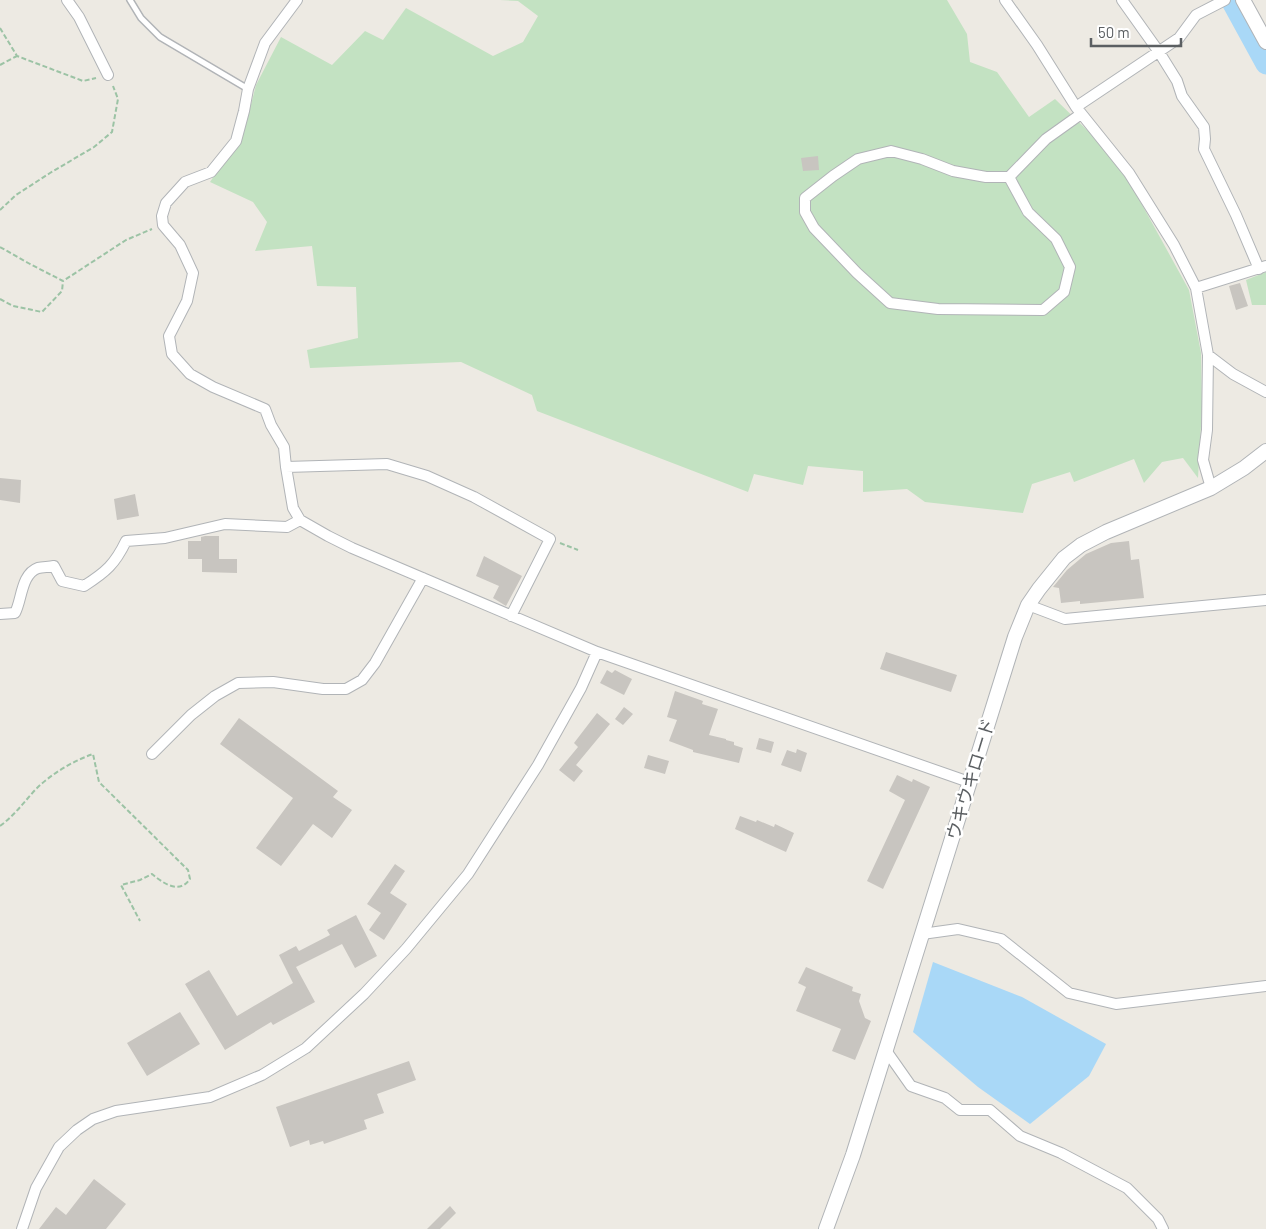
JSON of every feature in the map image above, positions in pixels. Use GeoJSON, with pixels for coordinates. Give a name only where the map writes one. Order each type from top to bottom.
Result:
{"type":"FeatureCollection","features":[{"type":"Feature","properties":{"kind":"street"},"geometry":{"type":"LineString","coordinates":[[67,0],[79,17],[108,75]]}},
{"type":"Feature","properties":{"kind":"street"},"geometry":{"type":"LineString","coordinates":[[297,0],[265,43],[248,89],[236,141],[211,172],[185,182],[166,203],[162,216],[163,225],[180,244],[193,273],[187,301],[169,336],[172,354],[190,374],[220,390],[265,409],[271,425],[284,447],[293,508],[300,520],[352,548],[597,652],[969,782]]}},
{"type":"Feature","properties":{"kind":"street"},"geometry":{"type":"LineString","coordinates":[[1005,0],[1037,45],[1078,111],[1129,173],[1174,245],[1196,288],[1208,355],[1207,430],[1203,460],[1211,488]]}},
{"type":"Feature","properties":{"kind":"street"},"geometry":{"type":"LineString","coordinates":[[1122,0],[1159,52],[1177,81],[1182,96],[1204,127],[1204,149],[1262,267],[1196,288]]}},
{"type":"Feature","properties":{"kind":"street"},"geometry":{"type":"LineString","coordinates":[[1010,177],[1028,212],[1056,239],[1070,267],[1064,292],[1043,310],[938,309],[890,303],[858,274],[814,228],[805,212],[806,198],[834,176],[858,159],[891,151],[922,159],[953,171],[986,177],[1010,177],[1046,139],[1078,111],[1179,38],[1196,15],[1224,0]]}},
{"type":"Feature","properties":{"kind":"street"},"geometry":{"type":"LineString","coordinates":[[1243,0],[1266,42]]}},
{"type":"Feature","properties":{"kind":"street"},"geometry":{"type":"LineString","coordinates":[[1208,355],[1233,374],[1266,392]]}},
{"type":"Feature","properties":{"kind":"street","name":"ウキウキロード"},"geometry":{"type":"LineString","coordinates":[[826,1229],[853,1155],[1015,637],[1028,606],[1064,558],[1081,544],[1211,488],[1244,468],[1266,450]]}},
{"type":"Feature","properties":{"kind":"street"},"geometry":{"type":"LineString","coordinates":[[286,467],[388,464],[427,476],[474,498],[550,540],[511,616]]}},
{"type":"Feature","properties":{"kind":"street"},"geometry":{"type":"LineString","coordinates":[[0,614],[15,613],[19,605],[24,581],[36,569],[54,566],[62,581],[84,586],[102,574],[118,559],[126,541],[165,538],[224,524],[287,527],[300,520]]}},
{"type":"Feature","properties":{"kind":"street"},"geometry":{"type":"LineString","coordinates":[[152,754],[191,715],[215,696],[238,683],[273,682],[323,689],[346,689],[362,680],[375,664],[422,578]]}},
{"type":"Feature","properties":{"kind":"street"},"geometry":{"type":"LineString","coordinates":[[1028,606],[1065,619],[1266,600]]}},
{"type":"Feature","properties":{"kind":"street"},"geometry":{"type":"LineString","coordinates":[[22,1229],[36,1188],[58,1147],[93,1119],[116,1111],[210,1097],[262,1075],[306,1048],[364,994],[406,949],[468,874],[538,765],[581,688],[597,652]]}},
{"type":"Feature","properties":{"kind":"street"},"geometry":{"type":"LineString","coordinates":[[922,934],[958,929],[1001,939],[1069,993],[1116,1004],[1266,986]]}},
{"type":"Feature","properties":{"kind":"street"},"geometry":{"type":"LineString","coordinates":[[885,1049],[911,1086],[945,1098],[960,1110],[990,1110],[1020,1136],[1061,1153],[1128,1188],[1158,1219],[1163,1229]]}},
{"type":"Feature","properties":{"kind":"lane"},"geometry":{"type":"LineString","coordinates":[[130,0],[141,18],[160,37],[248,89]]}},
{"type":"Feature","properties":{"kind":"path"},"geometry":{"type":"LineString","coordinates":[[0,28],[16,56],[82,81],[108,75],[118,99],[112,132],[94,147],[16,195],[0,210]]}},
{"type":"Feature","properties":{"kind":"path"},"geometry":{"type":"LineString","coordinates":[[0,66],[16,56]]}},
{"type":"Feature","properties":{"kind":"path"},"geometry":{"type":"LineString","coordinates":[[63,281],[126,240],[163,225]]}},
{"type":"Feature","properties":{"kind":"path"},"geometry":{"type":"LineString","coordinates":[[0,247],[63,281]]}},
{"type":"Feature","properties":{"kind":"path"},"geometry":{"type":"LineString","coordinates":[[0,299],[13,306],[42,312],[62,291],[63,281]]}},
{"type":"Feature","properties":{"kind":"path"},"geometry":{"type":"LineString","coordinates":[[550,540],[578,550]]}},
{"type":"Feature","properties":{"kind":"path"},"geometry":{"type":"LineString","coordinates":[[0,826],[15,814],[46,780],[81,758],[93,754],[99,782],[188,870],[190,879],[187,884],[180,887],[165,884],[152,874],[140,880],[121,885],[140,921]]}},
{"type":"Feature","properties":{"kind":"green space"},"geometry":{"type":"Polygon","coordinates":[[[500,0],[947,0],[967,34],[970,62],[997,72],[1029,117],[1055,99],[1089,132],[1129,181],[1189,290],[1201,353],[1202,409],[1198,478],[1183,458],[1162,462],[1144,483],[1134,459],[1074,482],[1070,472],[1032,484],[1023,513],[925,502],[907,489],[863,492],[863,471],[808,466],[803,485],[754,474],[748,492],[537,411],[532,395],[461,362],[310,368],[307,350],[358,338],[356,287],[317,286],[312,246],[255,251],[267,222],[253,202],[210,182],[244,132],[256,85],[281,37],[332,65],[365,31],[383,40],[406,8],[493,56],[523,42],[538,16],[518,1],[500,0]]]}},
{"type":"Feature","properties":{"kind":"green space"},"geometry":{"type":"Polygon","coordinates":[[[1266,272],[1266,305],[1252,305],[1246,280],[1266,272]]]}},
{"type":"Feature","properties":{"kind":"water"},"geometry":{"type":"Polygon","coordinates":[[[933,962],[1022,997],[1106,1044],[1089,1076],[1030,1124],[978,1087],[913,1032],[933,962]]]}},
{"type":"Feature","properties":{"kind":"building"},"geometry":{"type":"Polygon","coordinates":[[[818,156],[819,170],[803,171],[801,158],[818,156]]]}},
{"type":"Feature","properties":{"kind":"building"},"geometry":{"type":"Polygon","coordinates":[[[1240,283],[1248,306],[1236,310],[1229,286],[1240,283]]]}},
{"type":"Feature","properties":{"kind":"building"},"geometry":{"type":"Polygon","coordinates":[[[0,478],[21,480],[20,503],[0,500],[0,478]]]}},
{"type":"Feature","properties":{"kind":"building"},"geometry":{"type":"Polygon","coordinates":[[[135,494],[139,516],[117,520],[114,499],[135,494]]]}},
{"type":"Feature","properties":{"kind":"building"},"geometry":{"type":"Polygon","coordinates":[[[219,536],[219,559],[237,559],[237,573],[202,572],[202,559],[188,559],[188,541],[201,541],[201,537],[219,536]]]}},
{"type":"Feature","properties":{"kind":"building"},"geometry":{"type":"Polygon","coordinates":[[[1129,541],[1131,560],[1139,559],[1144,598],[1080,604],[1080,601],[1061,603],[1059,588],[1053,587],[1067,570],[1086,554],[1111,543],[1129,541]]]}},
{"type":"Feature","properties":{"kind":"building"},"geometry":{"type":"Polygon","coordinates":[[[484,556],[522,576],[506,606],[493,598],[499,586],[476,576],[484,556]]]}},
{"type":"Feature","properties":{"kind":"building"},"geometry":{"type":"Polygon","coordinates":[[[886,652],[957,675],[951,692],[880,669],[886,652]]]}},
{"type":"Feature","properties":{"kind":"building"},"geometry":{"type":"Polygon","coordinates":[[[607,670],[612,673],[615,670],[632,679],[624,695],[600,683],[607,670]]]}},
{"type":"Feature","properties":{"kind":"building"},"geometry":{"type":"Polygon","coordinates":[[[675,691],[703,701],[702,704],[718,709],[709,735],[734,742],[734,745],[743,748],[739,763],[693,752],[693,750],[669,741],[677,720],[667,717],[675,691]]]}},
{"type":"Feature","properties":{"kind":"building"},"geometry":{"type":"Polygon","coordinates":[[[624,707],[633,714],[623,725],[615,719],[624,707]]]}},
{"type":"Feature","properties":{"kind":"building"},"geometry":{"type":"Polygon","coordinates":[[[597,713],[610,724],[576,765],[583,771],[574,782],[559,770],[578,747],[574,743],[597,713]]]}},
{"type":"Feature","properties":{"kind":"building"},"geometry":{"type":"Polygon","coordinates":[[[239,718],[338,791],[333,797],[352,810],[332,838],[313,824],[281,866],[256,848],[293,798],[220,744],[239,718]]]}},
{"type":"Feature","properties":{"kind":"building"},"geometry":{"type":"Polygon","coordinates":[[[759,738],[774,742],[771,753],[756,749],[759,738]]]}},
{"type":"Feature","properties":{"kind":"building"},"geometry":{"type":"Polygon","coordinates":[[[797,749],[807,753],[801,772],[781,765],[787,750],[796,753],[797,749]]]}},
{"type":"Feature","properties":{"kind":"building"},"geometry":{"type":"Polygon","coordinates":[[[648,755],[669,761],[665,774],[644,768],[648,755]]]}},
{"type":"Feature","properties":{"kind":"building"},"geometry":{"type":"Polygon","coordinates":[[[897,775],[912,782],[913,779],[930,787],[883,889],[867,881],[905,800],[889,791],[897,775]]]}},
{"type":"Feature","properties":{"kind":"building"},"geometry":{"type":"Polygon","coordinates":[[[740,816],[774,827],[775,824],[794,833],[786,852],[735,829],[740,816]]]}},
{"type":"Feature","properties":{"kind":"building"},"geometry":{"type":"Polygon","coordinates":[[[395,864],[405,871],[390,893],[407,904],[384,940],[369,930],[381,913],[367,904],[395,864]]]}},
{"type":"Feature","properties":{"kind":"building"},"geometry":{"type":"Polygon","coordinates":[[[356,915],[377,956],[355,968],[342,944],[296,967],[315,1002],[273,1025],[271,1022],[225,1050],[185,984],[209,970],[237,1016],[293,983],[279,955],[296,946],[299,951],[330,935],[327,930],[356,915]]]}},
{"type":"Feature","properties":{"kind":"building"},"geometry":{"type":"Polygon","coordinates":[[[806,967],[853,987],[852,991],[861,994],[859,1001],[865,1018],[871,1021],[855,1060],[832,1051],[841,1029],[796,1011],[806,987],[798,983],[806,967]]]}},
{"type":"Feature","properties":{"kind":"building"},"geometry":{"type":"Polygon","coordinates":[[[180,1012],[200,1044],[147,1076],[127,1043],[180,1012]]]}},
{"type":"Feature","properties":{"kind":"building"},"geometry":{"type":"Polygon","coordinates":[[[409,1061],[416,1080],[377,1094],[384,1113],[364,1120],[367,1129],[324,1144],[323,1141],[310,1145],[309,1140],[290,1147],[276,1107],[409,1061]]]}},
{"type":"Feature","properties":{"kind":"building"},"geometry":{"type":"Polygon","coordinates":[[[94,1179],[126,1204],[106,1229],[39,1229],[56,1207],[66,1215],[94,1179]]]}},
{"type":"Feature","properties":{"kind":"building"},"geometry":{"type":"Polygon","coordinates":[[[450,1206],[456,1213],[440,1229],[427,1229],[450,1206]]]}},
{"type":"Feature","properties":{"kind":"waterway"},"geometry":{"type":"LineString","coordinates":[[1231,0],[1266,64]]}}]}
